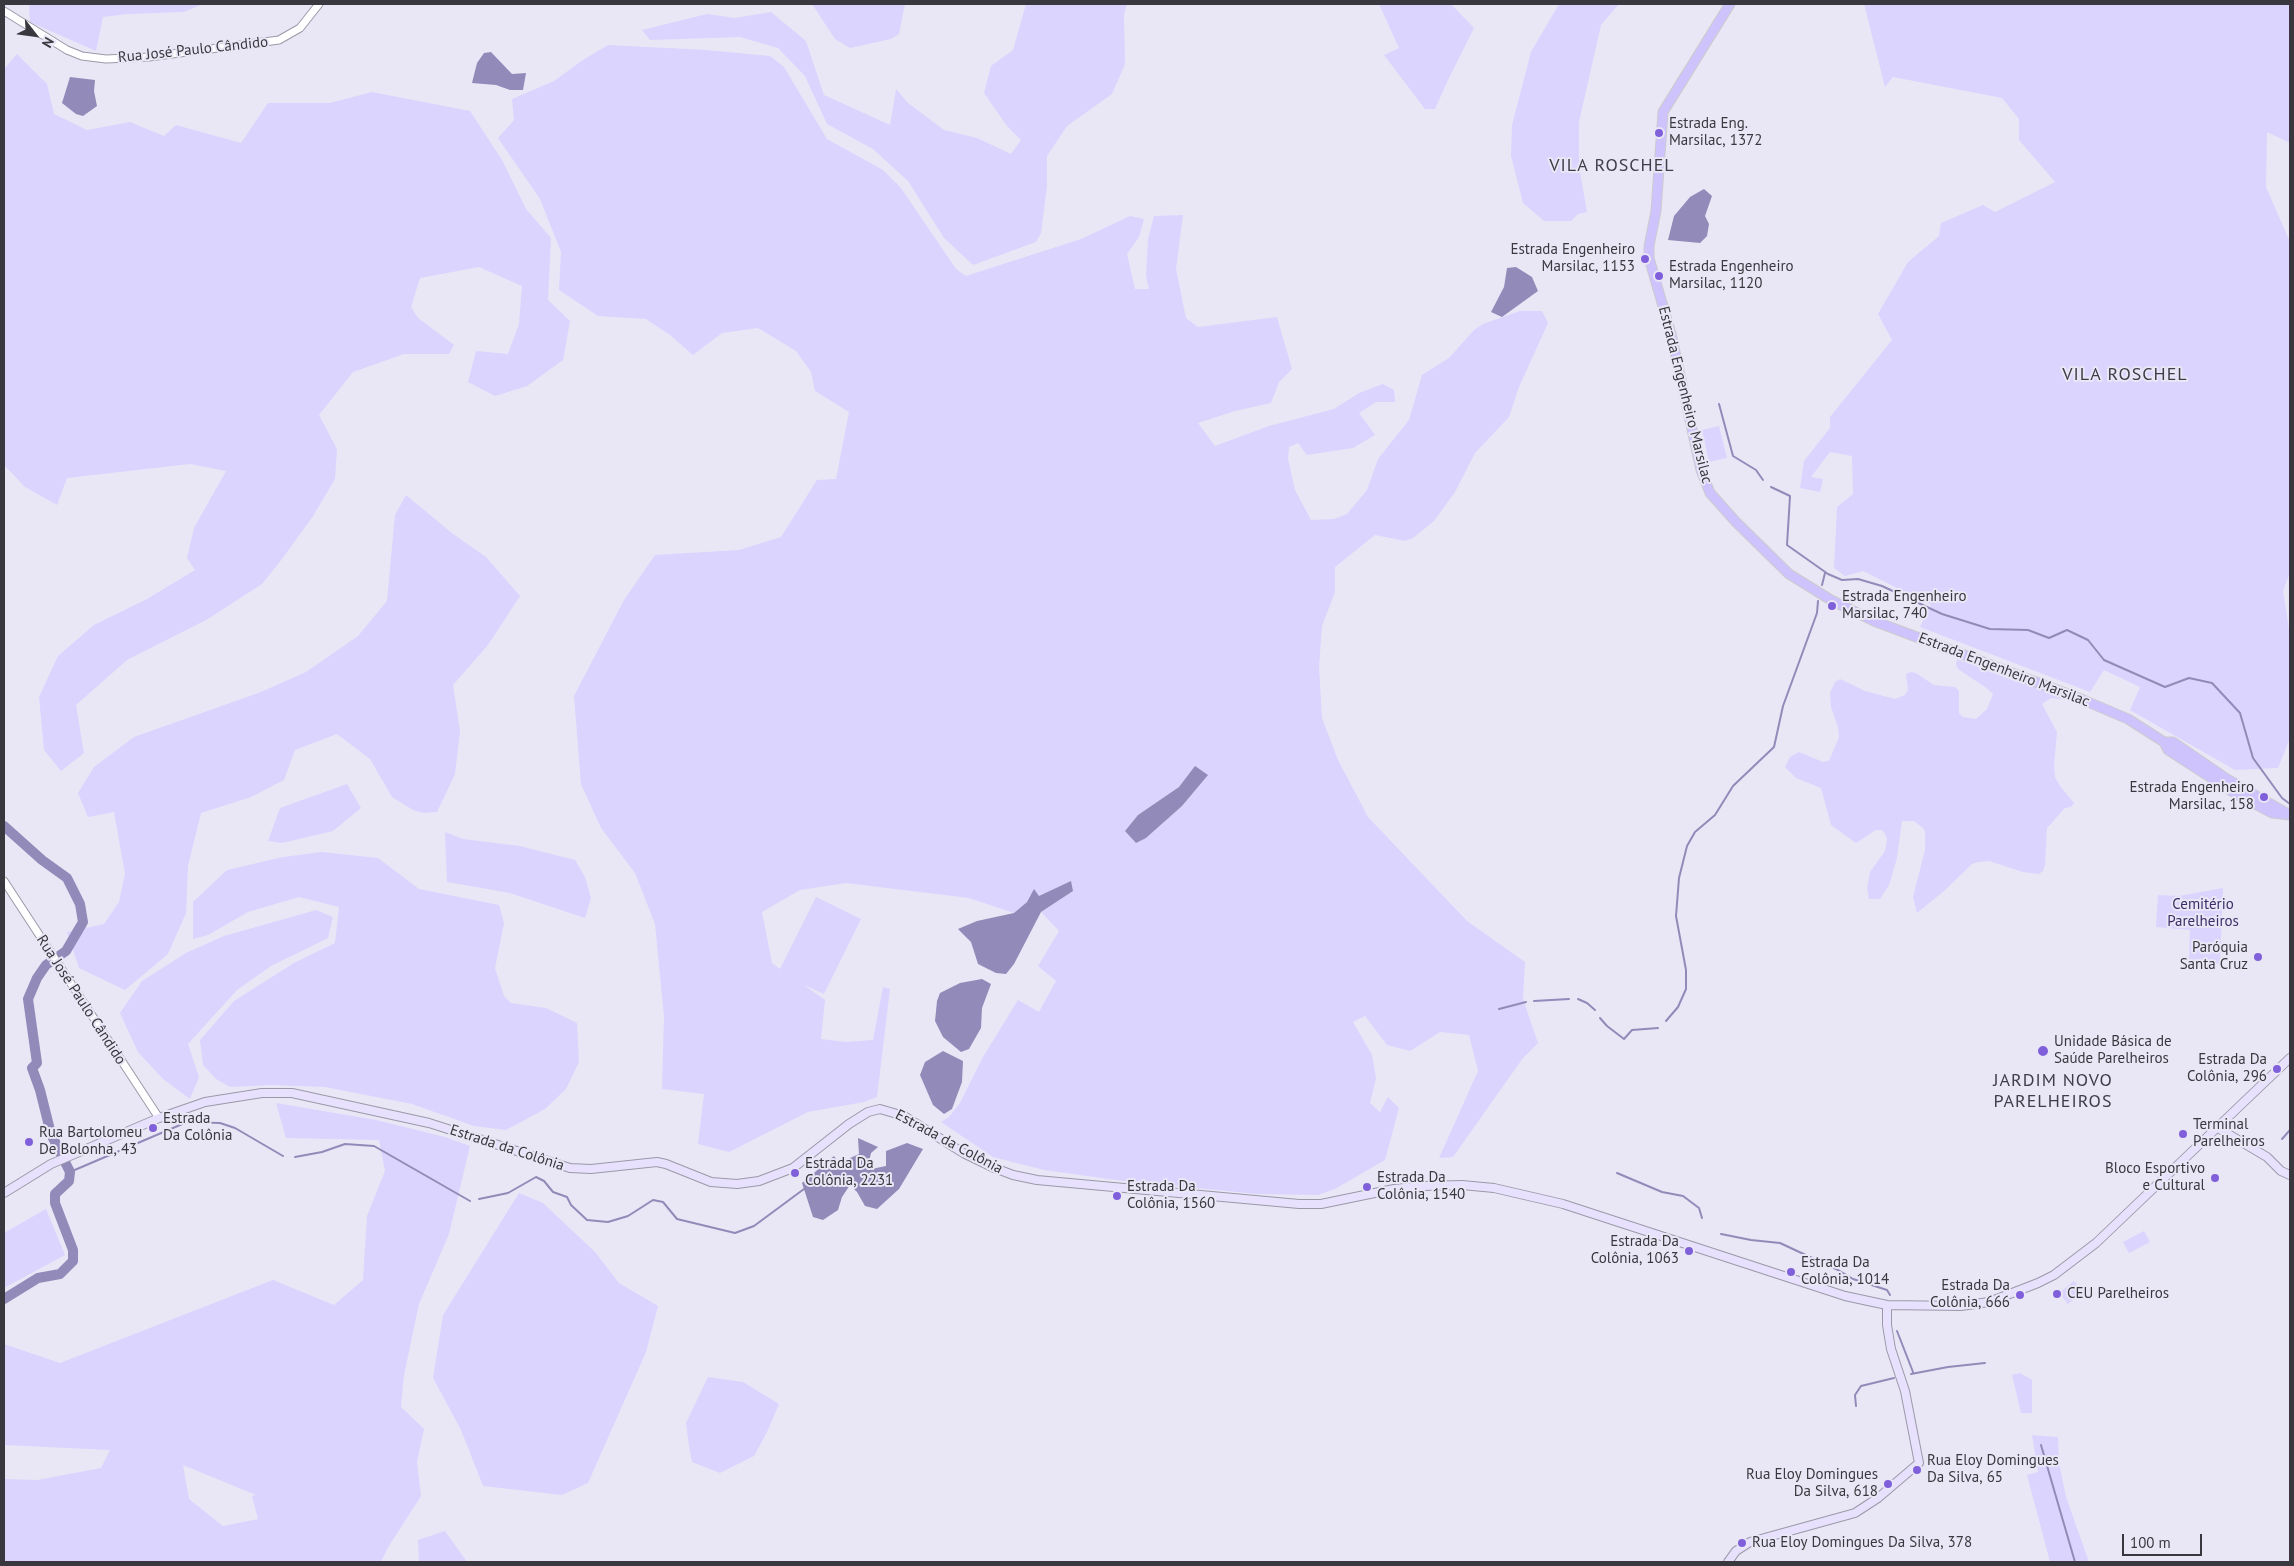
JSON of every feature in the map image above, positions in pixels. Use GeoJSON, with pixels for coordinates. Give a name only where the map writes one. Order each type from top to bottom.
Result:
{"type":"FeatureCollection","features":[{"type":"Feature","properties":{"kind":"main road","name":"Estrada Engenheiro Marsilac"},"geometry":{"type":"LineString","coordinates":[[1730,4],[1663,112],[1656,211],[1649,246],[1649,258],[1671,334],[1701,470],[1710,493],[1736,522],[1790,574],[1831,600],[1874,621],[2105,708],[2128,719],[2164,742],[2168,750],[2236,794],[2290,815]]}},
{"type":"Feature","properties":{"kind":"main road","name":"Estrada da Colônia"},"geometry":{"type":"LineString","coordinates":[[4,1193],[33,1173],[160,1118],[204,1102],[262,1093],[292,1093],[429,1123],[570,1168],[592,1169],[656,1162],[666,1164],[711,1182],[738,1184],[768,1178],[792,1168],[849,1124],[868,1112],[880,1109],[904,1116],[965,1154],[992,1167],[1013,1175],[1036,1180],[1299,1204],[1321,1204],[1394,1189],[1462,1185],[1526,1194],[1570,1206],[1845,1296],[1887,1305],[1941,1307],[1989,1302],[2038,1284],[2054,1275],[2096,1243],[2290,1058]]}},
{"type":"Feature","properties":{"kind":"main road"},"geometry":{"type":"LineString","coordinates":[[2218,1128],[2267,1157],[2281,1171],[2290,1175]]}},
{"type":"Feature","properties":{"kind":"main road"},"geometry":{"type":"LineString","coordinates":[[1729,1561],[1736,1551],[1750,1542],[1855,1513],[1878,1498],[1919,1463],[1905,1392],[1891,1349],[1887,1325],[1887,1305]]}},
{"type":"Feature","properties":{"kind":"street","name":"Rua José Paulo Cândido"},"geometry":{"type":"LineString","coordinates":[[4,11],[67,50],[82,56],[106,59],[149,57],[279,40],[300,28],[319,4]]}},
{"type":"Feature","properties":{"kind":"street","name":"Rua José Paulo Cândido"},"geometry":{"type":"LineString","coordinates":[[4,881],[62,972],[160,1118]]}},
{"type":"Feature","properties":{"kind":"green space"},"geometry":{"type":"Polygon","coordinates":[[[29,4],[203,4],[184,12],[103,17],[96,51],[30,22],[29,4]]]}},
{"type":"Feature","properties":{"kind":"green space"},"geometry":{"type":"Polygon","coordinates":[[[812,4],[905,4],[899,34],[891,39],[850,48],[835,39],[812,4]]]}},
{"type":"Feature","properties":{"kind":"green space"},"geometry":{"type":"Polygon","coordinates":[[[1026,4],[1127,4],[1124,15],[1125,64],[1112,94],[1067,126],[1047,156],[1047,186],[1041,233],[1036,242],[973,265],[944,238],[908,181],[873,149],[827,124],[805,76],[778,48],[740,37],[650,40],[642,30],[707,14],[735,18],[771,12],[806,41],[824,95],[890,125],[896,89],[908,103],[944,130],[977,138],[1011,154],[1021,140],[1007,126],[984,93],[991,66],[1013,50],[1026,4]]]}},
{"type":"Feature","properties":{"kind":"green space"},"geometry":{"type":"Polygon","coordinates":[[[1379,4],[1451,4],[1474,28],[1435,109],[1425,109],[1384,55],[1399,48],[1379,4]]]}},
{"type":"Feature","properties":{"kind":"green space"},"geometry":{"type":"Polygon","coordinates":[[[1559,4],[1619,4],[1601,25],[1579,122],[1579,166],[1587,212],[1578,214],[1571,221],[1544,221],[1523,203],[1511,156],[1512,125],[1531,52],[1559,4]]]}},
{"type":"Feature","properties":{"kind":"green space"},"geometry":{"type":"Polygon","coordinates":[[[1864,4],[2290,4],[2290,143],[2267,132],[2266,187],[2290,242],[2290,572],[2283,591],[2290,635],[2290,738],[2278,768],[2235,770],[2130,710],[2140,687],[2104,670],[2090,692],[1920,627],[1931,605],[1863,571],[1845,576],[1834,568],[1837,507],[1853,494],[1852,456],[1830,452],[1811,477],[1823,479],[1820,492],[1800,488],[1804,461],[1830,428],[1830,417],[1892,340],[1878,314],[1908,262],[1939,236],[1941,223],[1983,205],[1995,212],[2055,182],[2019,140],[2019,119],[2002,98],[1893,77],[1885,87],[1864,4]]]}},
{"type":"Feature","properties":{"kind":"green space"},"geometry":{"type":"Polygon","coordinates":[[[608,45],[706,50],[770,56],[784,67],[827,139],[883,170],[901,188],[956,269],[966,276],[1081,239],[1130,216],[1144,219],[1139,237],[1127,254],[1135,289],[1149,289],[1146,276],[1148,239],[1154,216],[1183,215],[1176,269],[1186,318],[1198,327],[1277,317],[1292,369],[1279,382],[1271,403],[1235,411],[1198,423],[1215,446],[1269,426],[1334,409],[1359,393],[1383,384],[1394,390],[1395,402],[1376,402],[1359,413],[1375,435],[1353,448],[1307,455],[1298,443],[1289,447],[1288,459],[1295,490],[1311,520],[1334,519],[1347,514],[1367,490],[1378,459],[1409,420],[1422,375],[1449,358],[1474,330],[1483,324],[1520,311],[1542,311],[1548,323],[1519,387],[1509,417],[1475,453],[1455,492],[1434,521],[1413,538],[1405,541],[1375,535],[1335,567],[1335,592],[1322,626],[1319,667],[1322,718],[1338,760],[1368,817],[1467,921],[1525,962],[1523,999],[1538,1043],[1523,1058],[1453,1157],[1439,1158],[1478,1071],[1469,1035],[1440,1032],[1410,1051],[1387,1045],[1365,1016],[1353,1022],[1372,1055],[1376,1078],[1370,1103],[1380,1112],[1388,1097],[1399,1108],[1385,1160],[1335,1189],[1318,1195],[1257,1194],[1116,1180],[1044,1170],[993,1157],[941,1122],[949,1117],[960,1103],[983,1057],[1018,1000],[1039,1012],[1056,981],[1038,966],[1059,931],[1041,912],[1073,891],[1039,896],[1034,890],[1027,902],[1014,913],[969,898],[846,883],[800,890],[762,912],[772,963],[780,969],[816,897],[861,919],[824,994],[804,985],[825,1000],[821,1039],[845,1042],[873,1040],[883,987],[890,989],[877,1097],[864,1102],[808,1112],[729,1152],[698,1144],[704,1094],[662,1089],[664,1017],[655,924],[635,873],[601,828],[581,784],[574,696],[624,600],[655,555],[739,550],[781,537],[817,480],[836,479],[849,412],[815,391],[811,372],[796,351],[758,328],[722,333],[693,355],[670,335],[646,319],[598,316],[559,290],[561,252],[540,199],[498,138],[514,120],[512,99],[554,81],[608,45]],[[1207,775],[1179,787],[1138,815],[1125,831],[1146,838],[1182,806],[1207,775]]]}},
{"type":"Feature","properties":{"kind":"green space"},"geometry":{"type":"Polygon","coordinates":[[[17,54],[47,84],[54,114],[87,130],[130,122],[164,136],[176,125],[241,143],[268,103],[330,103],[372,92],[470,111],[502,160],[526,209],[551,238],[548,300],[570,321],[563,360],[527,386],[495,396],[468,382],[476,351],[508,354],[519,324],[522,286],[479,267],[420,278],[411,307],[418,318],[454,345],[449,354],[404,354],[353,372],[319,415],[337,449],[335,479],[313,516],[282,559],[262,584],[206,620],[127,660],[76,705],[84,753],[61,771],[44,750],[39,697],[58,656],[94,625],[147,599],[195,570],[187,558],[194,528],[226,471],[190,464],[67,478],[57,505],[25,487],[4,465],[4,69],[17,54]]]}},
{"type":"Feature","properties":{"kind":"green space"},"geometry":{"type":"Polygon","coordinates":[[[1719,426],[1727,458],[1709,462],[1702,430],[1719,426]]]}},
{"type":"Feature","properties":{"kind":"green space"},"geometry":{"type":"Polygon","coordinates":[[[406,495],[453,534],[486,557],[520,596],[488,645],[453,685],[460,731],[455,774],[437,812],[423,813],[413,810],[392,797],[370,759],[337,734],[295,750],[284,780],[251,797],[201,813],[188,866],[186,913],[168,954],[125,990],[79,968],[67,932],[104,924],[119,902],[125,874],[114,812],[88,817],[78,793],[94,767],[134,737],[261,692],[306,672],[358,636],[387,601],[395,515],[406,495]]]}},
{"type":"Feature","properties":{"kind":"green space"},"geometry":{"type":"Polygon","coordinates":[[[1957,659],[2017,682],[2022,680],[2065,695],[2068,700],[2051,698],[2042,704],[2057,732],[2054,765],[2055,777],[2074,803],[2071,807],[2065,808],[2047,828],[2045,865],[2043,871],[2039,874],[2023,872],[1989,861],[1978,862],[1972,864],[1944,891],[1917,913],[1913,897],[1925,850],[1925,832],[1923,828],[1914,821],[1902,821],[1897,858],[1889,885],[1880,899],[1869,899],[1867,888],[1870,872],[1885,851],[1887,839],[1885,834],[1882,830],[1876,830],[1856,843],[1831,825],[1821,788],[1796,778],[1785,767],[1790,757],[1799,752],[1823,762],[1829,761],[1839,737],[1838,727],[1831,707],[1830,693],[1835,682],[1840,679],[1865,691],[1895,699],[1905,695],[1908,690],[1906,674],[1916,673],[1934,685],[1955,687],[1959,691],[1959,713],[1963,717],[1976,719],[1987,709],[1993,694],[1958,669],[1957,659]]]}},
{"type":"Feature","properties":{"kind":"green space"},"geometry":{"type":"Polygon","coordinates":[[[347,784],[361,808],[333,831],[282,843],[268,841],[280,808],[347,784]]]}},
{"type":"Feature","properties":{"kind":"green space"},"geometry":{"type":"Polygon","coordinates":[[[445,832],[463,839],[520,846],[575,860],[585,877],[591,898],[585,918],[510,893],[447,882],[445,832]]]}},
{"type":"Feature","properties":{"kind":"green space"},"geometry":{"type":"Polygon","coordinates":[[[322,852],[378,858],[419,889],[499,905],[504,923],[495,968],[504,996],[511,1003],[546,1008],[577,1023],[579,1062],[566,1089],[545,1109],[506,1130],[474,1126],[412,1104],[325,1087],[271,1085],[230,1087],[216,1079],[203,1065],[200,1040],[234,1001],[294,963],[335,943],[339,907],[299,897],[248,912],[208,935],[193,939],[193,902],[227,870],[283,857],[322,852]]]}},
{"type":"Feature","properties":{"kind":"green space","name":"Cemitério Parelheiros"},"geometry":{"type":"Polygon","coordinates":[[[2223,888],[2220,964],[2189,961],[2190,930],[2156,927],[2158,895],[2179,896],[2223,888]]]}},
{"type":"Feature","properties":{"kind":"green space"},"geometry":{"type":"Polygon","coordinates":[[[316,910],[333,917],[328,938],[271,966],[237,990],[188,1044],[199,1077],[190,1099],[163,1079],[138,1052],[120,1013],[142,981],[186,953],[224,936],[316,910]]]}},
{"type":"Feature","properties":{"kind":"green space"},"geometry":{"type":"Polygon","coordinates":[[[276,1103],[376,1120],[445,1137],[470,1146],[449,1234],[419,1304],[404,1375],[401,1407],[424,1429],[417,1462],[421,1496],[387,1549],[381,1562],[4,1562],[4,1479],[37,1480],[101,1468],[110,1450],[4,1445],[4,1344],[60,1363],[273,1280],[334,1305],[363,1280],[367,1216],[385,1171],[379,1140],[286,1138],[276,1103]],[[183,1465],[189,1499],[223,1526],[258,1519],[252,1496],[256,1495],[183,1465]]]}},
{"type":"Feature","properties":{"kind":"green space"},"geometry":{"type":"Polygon","coordinates":[[[519,1193],[543,1203],[595,1252],[619,1283],[658,1306],[646,1352],[588,1483],[562,1495],[483,1486],[461,1430],[433,1378],[443,1315],[519,1193]]]}},
{"type":"Feature","properties":{"kind":"green space"},"geometry":{"type":"Polygon","coordinates":[[[46,1209],[65,1255],[4,1288],[4,1233],[46,1209]]]}},
{"type":"Feature","properties":{"kind":"green space"},"geometry":{"type":"Polygon","coordinates":[[[2144,1231],[2150,1242],[2129,1253],[2123,1242],[2144,1231]]]}},
{"type":"Feature","properties":{"kind":"green space"},"geometry":{"type":"Polygon","coordinates":[[[2074,1281],[2083,1292],[2068,1304],[2059,1293],[2074,1281]]]}},
{"type":"Feature","properties":{"kind":"green space"},"geometry":{"type":"Polygon","coordinates":[[[2020,1373],[2032,1380],[2032,1413],[2021,1413],[2012,1375],[2020,1373]]]}},
{"type":"Feature","properties":{"kind":"green space"},"geometry":{"type":"Polygon","coordinates":[[[708,1377],[743,1382],[779,1404],[754,1456],[720,1473],[692,1462],[686,1423],[708,1377]]]}},
{"type":"Feature","properties":{"kind":"green space"},"geometry":{"type":"Polygon","coordinates":[[[2032,1435],[2058,1437],[2059,1463],[2066,1497],[2089,1562],[2050,1562],[2027,1475],[2038,1472],[2032,1435]]]}},
{"type":"Feature","properties":{"kind":"green space"},"geometry":{"type":"Polygon","coordinates":[[[445,1531],[467,1562],[419,1562],[418,1540],[445,1531]]]}},
{"type":"Feature","properties":{"kind":"shaded area"},"geometry":{"type":"Polygon","coordinates":[[[491,52],[512,74],[526,73],[523,90],[510,90],[496,85],[472,83],[477,63],[484,53],[491,52]]]}},
{"type":"Feature","properties":{"kind":"shaded area"},"geometry":{"type":"Polygon","coordinates":[[[70,77],[95,80],[94,91],[97,106],[83,116],[76,114],[62,103],[70,77]]]}},
{"type":"Feature","properties":{"kind":"shaded area"},"geometry":{"type":"Polygon","coordinates":[[[1704,189],[1712,196],[1705,216],[1709,224],[1707,236],[1700,243],[1668,240],[1674,216],[1690,197],[1704,189]]]}},
{"type":"Feature","properties":{"kind":"shaded area"},"geometry":{"type":"Polygon","coordinates":[[[1516,267],[1532,277],[1538,291],[1502,317],[1491,312],[1504,287],[1507,268],[1516,267]]]}},
{"type":"Feature","properties":{"kind":"shaded area"},"geometry":{"type":"Polygon","coordinates":[[[1195,766],[1208,775],[1182,806],[1146,838],[1136,843],[1125,831],[1138,815],[1179,787],[1195,766]]]}},
{"type":"Feature","properties":{"kind":"shaded area"},"geometry":{"type":"Polygon","coordinates":[[[1071,881],[1073,891],[1041,912],[1014,964],[1006,974],[996,973],[978,964],[971,942],[958,929],[977,921],[1014,913],[1027,902],[1034,889],[1039,896],[1071,881]]]}},
{"type":"Feature","properties":{"kind":"shaded area"},"geometry":{"type":"Polygon","coordinates":[[[982,979],[991,984],[982,1008],[981,1028],[969,1049],[961,1052],[943,1037],[935,1021],[937,1001],[940,993],[960,983],[982,979]]]}},
{"type":"Feature","properties":{"kind":"shaded area"},"geometry":{"type":"Polygon","coordinates":[[[943,1051],[963,1061],[962,1082],[952,1109],[944,1114],[933,1105],[920,1075],[925,1062],[943,1051]]]}},
{"type":"Feature","properties":{"kind":"shaded area"},"geometry":{"type":"Polygon","coordinates":[[[858,1138],[878,1147],[871,1153],[867,1170],[886,1166],[886,1151],[907,1143],[923,1149],[899,1189],[877,1209],[865,1206],[857,1192],[850,1185],[842,1197],[838,1210],[823,1220],[813,1217],[802,1183],[834,1156],[839,1163],[859,1154],[858,1138]]]}},
{"type":"Feature","properties":{"kind":"waterway"},"geometry":{"type":"LineString","coordinates":[[1719,404],[1733,456],[1756,470],[1763,480]]}},
{"type":"Feature","properties":{"kind":"waterway"},"geometry":{"type":"LineString","coordinates":[[1771,487],[1790,496],[1787,545],[1828,574],[1842,580],[1858,579],[1882,586],[1942,614],[1990,629],[2028,630],[2049,638],[2067,630],[2088,640],[2104,660],[2165,687],[2189,678],[2212,683],[2240,713],[2253,758],[2282,798],[2290,804]]}},
{"type":"Feature","properties":{"kind":"waterway"},"geometry":{"type":"LineString","coordinates":[[1822,585],[1825,573]]}},
{"type":"Feature","properties":{"kind":"waterway"},"geometry":{"type":"LineString","coordinates":[[1666,1021],[1678,1007],[1686,989],[1686,970],[1676,916],[1679,878],[1687,846],[1695,832],[1715,815],[1733,786],[1774,747],[1783,706],[1817,613],[1818,601]]}},
{"type":"Feature","properties":{"kind":"waterway"},"geometry":{"type":"LineString","coordinates":[[4,826],[42,860],[67,878],[80,904],[83,922],[66,951],[46,965],[37,978],[28,999],[37,1063],[32,1068],[40,1090],[51,1134],[70,1172],[69,1181],[55,1194],[55,1203],[73,1250],[73,1261],[60,1274],[38,1278],[4,1299]]}},
{"type":"Feature","properties":{"kind":"waterway"},"geometry":{"type":"LineString","coordinates":[[1534,1001],[1569,999]]}},
{"type":"Feature","properties":{"kind":"waterway"},"geometry":{"type":"LineString","coordinates":[[1578,999],[1587,1003],[1595,1010]]}},
{"type":"Feature","properties":{"kind":"waterway"},"geometry":{"type":"LineString","coordinates":[[1499,1009],[1526,1002]]}},
{"type":"Feature","properties":{"kind":"waterway"},"geometry":{"type":"LineString","coordinates":[[1600,1018],[1624,1039],[1632,1030],[1658,1028]]}},
{"type":"Feature","properties":{"kind":"waterway"},"geometry":{"type":"LineString","coordinates":[[70,1172],[187,1122],[220,1123],[235,1128],[283,1156]]}},
{"type":"Feature","properties":{"kind":"waterway"},"geometry":{"type":"LineString","coordinates":[[2282,1139],[2290,1130]]}},
{"type":"Feature","properties":{"kind":"waterway"},"geometry":{"type":"LineString","coordinates":[[295,1157],[322,1152],[345,1144],[374,1146],[470,1201]]}},
{"type":"Feature","properties":{"kind":"waterway"},"geometry":{"type":"LineString","coordinates":[[1617,1173],[1662,1192],[1683,1196],[1699,1208],[1702,1218]]}},
{"type":"Feature","properties":{"kind":"waterway"},"geometry":{"type":"LineString","coordinates":[[479,1199],[508,1193],[536,1177],[544,1181],[553,1192],[567,1197],[571,1205],[587,1220],[608,1222],[628,1216],[653,1200],[663,1202],[677,1219],[735,1233],[754,1226],[804,1189]]}},
{"type":"Feature","properties":{"kind":"waterway"},"geometry":{"type":"LineString","coordinates":[[1721,1234],[1780,1243],[1853,1279],[1887,1290],[1890,1295]]}},
{"type":"Feature","properties":{"kind":"waterway"},"geometry":{"type":"LineString","coordinates":[[1897,1331],[1913,1372]]}},
{"type":"Feature","properties":{"kind":"waterway"},"geometry":{"type":"LineString","coordinates":[[1911,1374],[1985,1363]]}},
{"type":"Feature","properties":{"kind":"waterway"},"geometry":{"type":"LineString","coordinates":[[1856,1406],[1855,1395],[1861,1386],[1894,1378]]}},
{"type":"Feature","properties":{"kind":"waterway"},"geometry":{"type":"LineString","coordinates":[[2041,1445],[2075,1562]]}},
{"type":"Feature","properties":{"kind":"place","name":"Estrada Eng. Marsilac, 1372"},"geometry":{"type":"Point","coordinates":[1659,133]}},
{"type":"Feature","properties":{"kind":"place","name":"Estrada Engenheiro Marsilac, 1153"},"geometry":{"type":"Point","coordinates":[1645,259]}},
{"type":"Feature","properties":{"kind":"place","name":"Estrada Engenheiro Marsilac, 1120"},"geometry":{"type":"Point","coordinates":[1659,276]}},
{"type":"Feature","properties":{"kind":"place","name":"Estrada Engenheiro Marsilac, 740"},"geometry":{"type":"Point","coordinates":[1832,606]}},
{"type":"Feature","properties":{"kind":"place","name":"Estrada Engenheiro Marsilac, 158"},"geometry":{"type":"Point","coordinates":[2264,797]}},
{"type":"Feature","properties":{"kind":"place","name":"Paróquia Santa Cruz"},"geometry":{"type":"Point","coordinates":[2258,957]}},
{"type":"Feature","properties":{"kind":"place","name":"Unidade Básica de Saúde Parelheiros"},"geometry":{"type":"Point","coordinates":[2043,1051]}},
{"type":"Feature","properties":{"kind":"place","name":"Estrada Da Colônia, 296"},"geometry":{"type":"Point","coordinates":[2277,1069]}},
{"type":"Feature","properties":{"kind":"place","name":"Estrada Da Colônia"},"geometry":{"type":"Point","coordinates":[153,1128]}},
{"type":"Feature","properties":{"kind":"place","name":"Terminal Parelheiros"},"geometry":{"type":"Point","coordinates":[2183,1134]}},
{"type":"Feature","properties":{"kind":"place","name":"Rua Bartolomeu De Bolonha, 43"},"geometry":{"type":"Point","coordinates":[29,1142]}},
{"type":"Feature","properties":{"kind":"place","name":"Estrada Da Colônia, 2231"},"geometry":{"type":"Point","coordinates":[795,1173]}},
{"type":"Feature","properties":{"kind":"place","name":"Bloco Esportivo e Cultural"},"geometry":{"type":"Point","coordinates":[2215,1178]}},
{"type":"Feature","properties":{"kind":"place","name":"Estrada Da Colônia, 1540"},"geometry":{"type":"Point","coordinates":[1367,1187]}},
{"type":"Feature","properties":{"kind":"place","name":"Estrada Da Colônia, 1560"},"geometry":{"type":"Point","coordinates":[1117,1196]}},
{"type":"Feature","properties":{"kind":"place","name":"Estrada Da Colônia, 1063"},"geometry":{"type":"Point","coordinates":[1689,1251]}},
{"type":"Feature","properties":{"kind":"place","name":"Estrada Da Colônia, 1014"},"geometry":{"type":"Point","coordinates":[1791,1272]}},
{"type":"Feature","properties":{"kind":"place","name":"CEU Parelheiros"},"geometry":{"type":"Point","coordinates":[2057,1294]}},
{"type":"Feature","properties":{"kind":"place","name":"Estrada Da Colônia, 666"},"geometry":{"type":"Point","coordinates":[2020,1295]}},
{"type":"Feature","properties":{"kind":"place","name":"Rua Eloy Domingues Da Silva, 65"},"geometry":{"type":"Point","coordinates":[1917,1470]}},
{"type":"Feature","properties":{"kind":"place","name":"Rua Eloy Domingues Da Silva, 618"},"geometry":{"type":"Point","coordinates":[1888,1484]}},
{"type":"Feature","properties":{"kind":"place","name":"Rua Eloy Domingues Da Silva, 378"},"geometry":{"type":"Point","coordinates":[1742,1543]}},
{"type":"Feature","properties":{"kind":"district","name":"VILA ROSCHEL"},"geometry":{"type":"Point","coordinates":[1612,166]}},
{"type":"Feature","properties":{"kind":"district","name":"VILA ROSCHEL"},"geometry":{"type":"Point","coordinates":[2125,375]}},
{"type":"Feature","properties":{"kind":"district","name":"JARDIM NOVO PARELHEIROS"},"geometry":{"type":"Point","coordinates":[2053,1091]}}]}
